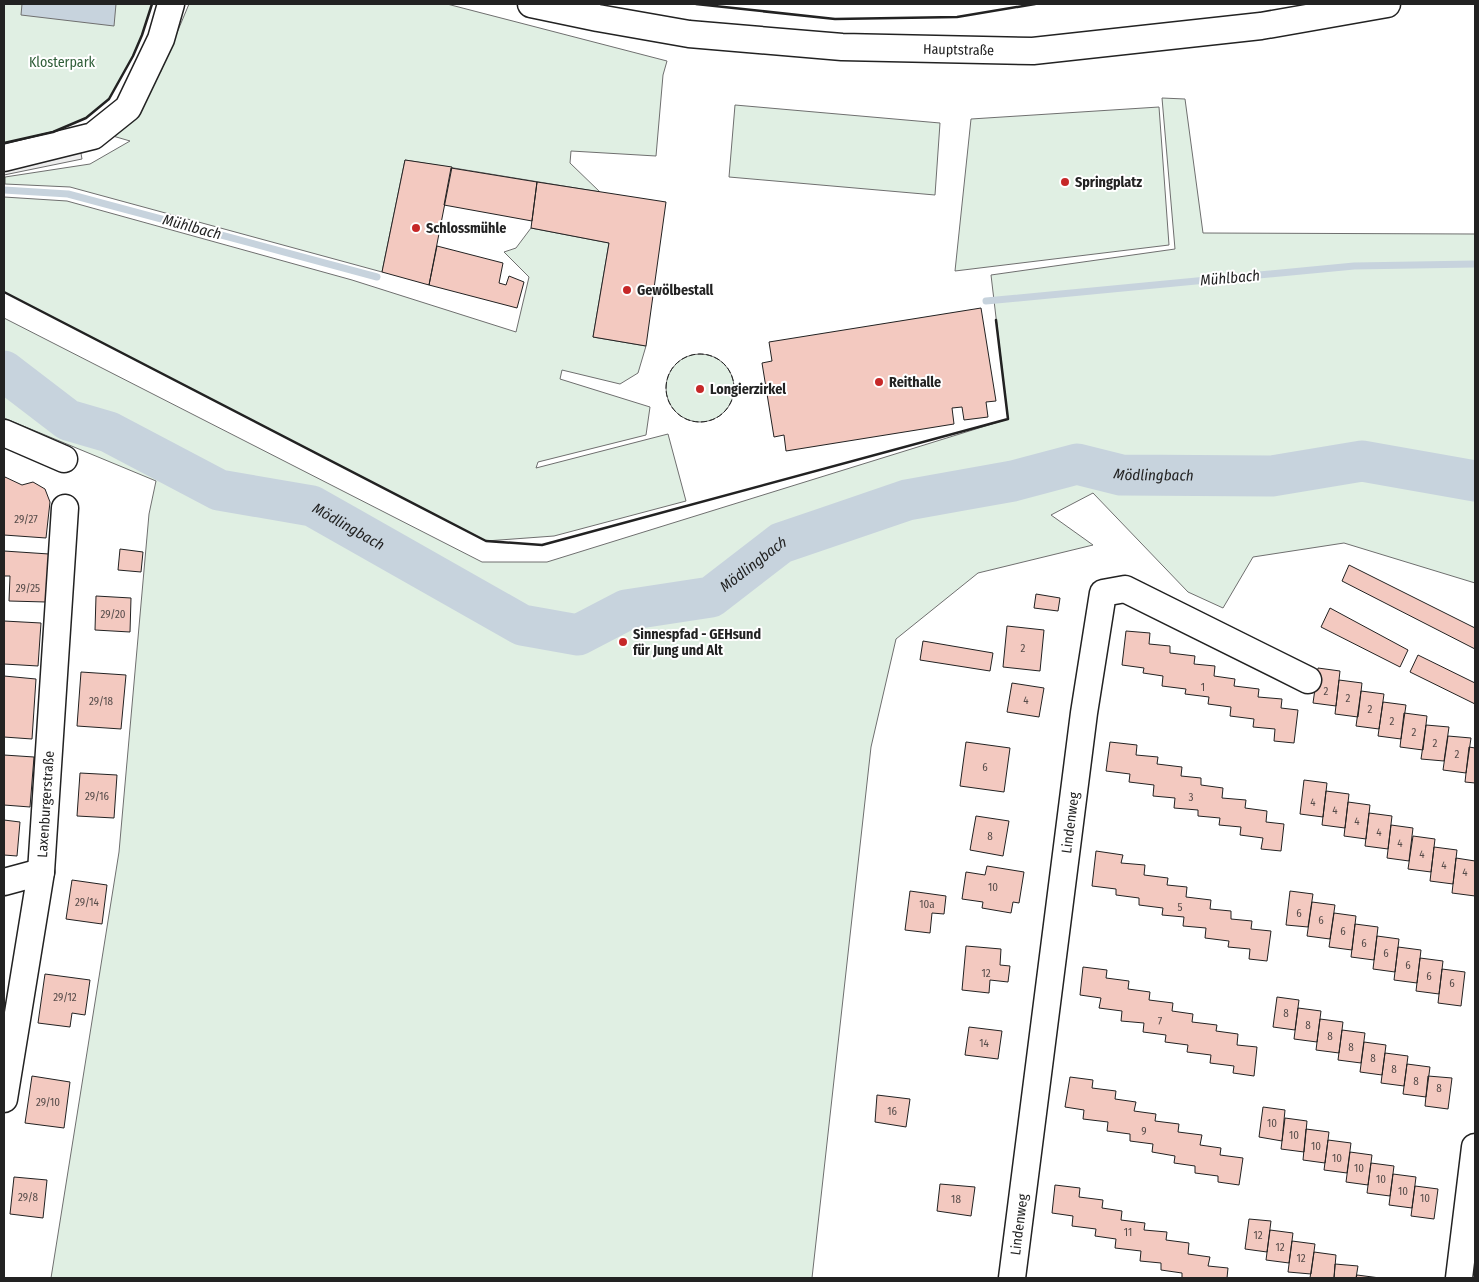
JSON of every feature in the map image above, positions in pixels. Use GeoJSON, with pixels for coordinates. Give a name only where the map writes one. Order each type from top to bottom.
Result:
{"type":"FeatureCollection","features":[{"type":"Feature","properties":{"kind":"street"},"geometry":{"type":"LineString","coordinates":[[4,158],[93,136],[128,108],[161,39],[171,4]]}},
{"type":"Feature","properties":{"kind":"street","name":"Hauptstraße"},"geometry":{"type":"LineString","coordinates":[[531,4],[689,34],[842,48],[1033,51],[1261,26],[1387,4]]}},
{"type":"Feature","properties":{"kind":"street"},"geometry":{"type":"LineString","coordinates":[[4,434],[64,459]]}},
{"type":"Feature","properties":{"kind":"street","name":"Laxenburgerstraße"},"geometry":{"type":"LineString","coordinates":[[4,1099],[41,872],[64,508]]}},
{"type":"Feature","properties":{"kind":"street","name":"Lindenweg"},"geometry":{"type":"LineString","coordinates":[[1012,1278],[1084,713],[1103,592],[1125,590],[1308,680]]}},
{"type":"Feature","properties":{"kind":"street"},"geometry":{"type":"LineString","coordinates":[[4,882],[41,872]]}},
{"type":"Feature","properties":{"kind":"street"},"geometry":{"type":"LineString","coordinates":[[1460,1278],[1475,1147]]}},
{"type":"Feature","properties":{"kind":"green space","name":"Klosterpark"},"geometry":{"type":"Polygon","coordinates":[[[4,4],[152,4],[133,56],[109,99],[86,118],[53,132],[4,143],[4,4]]]}},
{"type":"Feature","properties":{"kind":"green space"},"geometry":{"type":"Polygon","coordinates":[[[189,4],[447,4],[667,61],[663,75],[656,156],[571,151],[570,163],[600,192],[405,160],[382,272],[70,187],[5,184],[5,177],[90,164],[130,141],[106,134],[134,116],[161,71],[189,4]]]}},
{"type":"Feature","properties":{"kind":"green space"},"geometry":{"type":"Polygon","coordinates":[[[1162,98],[1185,99],[1203,233],[1475,234],[1475,583],[1344,543],[1253,557],[1223,608],[1188,592],[1093,493],[1051,515],[1093,545],[978,573],[896,639],[871,747],[812,1278],[51,1278],[119,852],[149,514],[156,481],[4,418],[4,318],[482,562],[547,562],[1008,419],[991,275],[1175,249],[1162,98]]]}},
{"type":"Feature","properties":{"kind":"green space"},"geometry":{"type":"Polygon","coordinates":[[[735,105],[940,123],[935,195],[729,177],[735,105]]]}},
{"type":"Feature","properties":{"kind":"green space","name":"Springplatz"},"geometry":{"type":"Polygon","coordinates":[[[1159,107],[1169,245],[955,271],[971,119],[1159,107]]]}},
{"type":"Feature","properties":{"kind":"green space"},"geometry":{"type":"Polygon","coordinates":[[[4,197],[67,201],[352,280],[516,332],[529,277],[504,252],[516,248],[531,228],[609,243],[593,337],[646,346],[638,373],[620,384],[562,370],[560,379],[650,407],[646,435],[538,462],[536,468],[668,434],[686,501],[554,536],[486,541],[4,292],[4,197]]]}},
{"type":"Feature","properties":{"kind":"green space","name":"Longierzirkel"},"geometry":{"type":"Polygon","coordinates":[[[693,354],[707,354],[719,359],[729,369],[734,381],[734,395],[729,407],[719,417],[707,422],[693,422],[681,417],[671,407],[666,395],[666,381],[671,369],[681,359],[693,354]]]}},
{"type":"Feature","properties":{"kind":"shaded area"},"geometry":{"type":"Polygon","coordinates":[[[22,4],[116,4],[114,26],[21,15],[22,4]]]}},
{"type":"Feature","properties":{"kind":"shaded area"},"geometry":{"type":"Polygon","coordinates":[[[80,148],[82,159],[4,175],[4,163],[80,148]]]}},
{"type":"Feature","properties":{"kind":"building","name":"Schlossmühle"},"geometry":{"type":"Polygon","coordinates":[[[405,160],[452,167],[429,285],[382,272],[405,160]]]}},
{"type":"Feature","properties":{"kind":"building"},"geometry":{"type":"Polygon","coordinates":[[[451,168],[537,182],[532,221],[444,205],[451,168]]]}},
{"type":"Feature","properties":{"kind":"building","name":"Gewölbestall"},"geometry":{"type":"Polygon","coordinates":[[[537,182],[666,202],[646,346],[593,337],[609,243],[531,228],[537,182]]]}},
{"type":"Feature","properties":{"kind":"building"},"geometry":{"type":"Polygon","coordinates":[[[437,246],[503,263],[499,283],[506,285],[509,276],[524,282],[517,308],[429,285],[437,246]]]}},
{"type":"Feature","properties":{"kind":"building","name":"Reithalle"},"geometry":{"type":"Polygon","coordinates":[[[981,308],[996,401],[986,402],[988,417],[964,420],[962,407],[952,408],[954,424],[786,451],[784,435],[774,437],[762,363],[772,361],[769,342],[981,308]]]}},
{"type":"Feature","properties":{"kind":"building"},"geometry":{"type":"Polygon","coordinates":[[[5,477],[22,485],[33,482],[45,489],[50,502],[46,538],[4,535],[5,477]]]}},
{"type":"Feature","properties":{"kind":"building"},"geometry":{"type":"Polygon","coordinates":[[[120,549],[143,552],[141,572],[118,570],[120,549]]]}},
{"type":"Feature","properties":{"kind":"building"},"geometry":{"type":"Polygon","coordinates":[[[4,551],[49,554],[46,602],[9,601],[10,576],[4,576],[4,551]]]}},
{"type":"Feature","properties":{"kind":"building"},"geometry":{"type":"Polygon","coordinates":[[[1349,565],[1475,628],[1475,649],[1342,581],[1349,565]]]}},
{"type":"Feature","properties":{"kind":"building"},"geometry":{"type":"Polygon","coordinates":[[[1036,594],[1060,598],[1058,611],[1034,608],[1036,594]]]}},
{"type":"Feature","properties":{"kind":"building"},"geometry":{"type":"Polygon","coordinates":[[[96,596],[131,598],[130,632],[95,630],[96,596]]]}},
{"type":"Feature","properties":{"kind":"building"},"geometry":{"type":"Polygon","coordinates":[[[1330,608],[1408,650],[1400,667],[1321,627],[1330,608]]]}},
{"type":"Feature","properties":{"kind":"building"},"geometry":{"type":"Polygon","coordinates":[[[4,621],[41,623],[38,666],[4,664],[4,621]]]}},
{"type":"Feature","properties":{"kind":"building"},"geometry":{"type":"Polygon","coordinates":[[[1007,626],[1044,630],[1040,671],[1003,667],[1007,626]]]}},
{"type":"Feature","properties":{"kind":"building"},"geometry":{"type":"Polygon","coordinates":[[[1126,631],[1150,633],[1149,644],[1170,646],[1170,653],[1195,656],[1194,664],[1215,666],[1214,676],[1235,679],[1234,686],[1259,689],[1258,697],[1282,699],[1281,708],[1298,710],[1294,743],[1274,741],[1275,729],[1253,727],[1254,719],[1230,716],[1231,707],[1208,704],[1209,697],[1185,694],[1186,689],[1162,686],[1163,676],[1143,673],[1144,668],[1122,665],[1126,631]]]}},
{"type":"Feature","properties":{"kind":"building"},"geometry":{"type":"Polygon","coordinates":[[[923,641],[993,653],[990,671],[920,660],[923,641]]]}},
{"type":"Feature","properties":{"kind":"building"},"geometry":{"type":"Polygon","coordinates":[[[1418,655],[1475,683],[1475,704],[1410,672],[1418,655]]]}},
{"type":"Feature","properties":{"kind":"building"},"geometry":{"type":"Polygon","coordinates":[[[1318,668],[1340,671],[1336,706],[1313,703],[1318,668]]]}},
{"type":"Feature","properties":{"kind":"building"},"geometry":{"type":"Polygon","coordinates":[[[81,672],[126,675],[121,729],[77,726],[81,672]]]}},
{"type":"Feature","properties":{"kind":"building"},"geometry":{"type":"Polygon","coordinates":[[[4,676],[36,679],[32,739],[4,737],[4,676]]]}},
{"type":"Feature","properties":{"kind":"building"},"geometry":{"type":"Polygon","coordinates":[[[1339,680],[1362,683],[1358,717],[1335,714],[1339,680]]]}},
{"type":"Feature","properties":{"kind":"building"},"geometry":{"type":"Polygon","coordinates":[[[1012,683],[1044,688],[1039,717],[1007,712],[1012,683]]]}},
{"type":"Feature","properties":{"kind":"building"},"geometry":{"type":"Polygon","coordinates":[[[1361,691],[1384,694],[1379,729],[1356,726],[1361,691]]]}},
{"type":"Feature","properties":{"kind":"building"},"geometry":{"type":"Polygon","coordinates":[[[1383,702],[1406,705],[1401,739],[1378,736],[1383,702]]]}},
{"type":"Feature","properties":{"kind":"building"},"geometry":{"type":"Polygon","coordinates":[[[1404,713],[1427,716],[1423,750],[1400,747],[1404,713]]]}},
{"type":"Feature","properties":{"kind":"building"},"geometry":{"type":"Polygon","coordinates":[[[1426,725],[1449,727],[1444,761],[1421,759],[1426,725]]]}},
{"type":"Feature","properties":{"kind":"building"},"geometry":{"type":"Polygon","coordinates":[[[1448,736],[1471,738],[1466,773],[1443,770],[1448,736]]]}},
{"type":"Feature","properties":{"kind":"building"},"geometry":{"type":"Polygon","coordinates":[[[966,742],[1010,748],[1004,792],[960,786],[966,742]]]}},
{"type":"Feature","properties":{"kind":"building"},"geometry":{"type":"Polygon","coordinates":[[[1110,742],[1137,745],[1136,755],[1158,757],[1157,764],[1182,767],[1181,776],[1201,778],[1201,785],[1223,788],[1222,798],[1246,800],[1245,808],[1267,811],[1266,822],[1284,824],[1281,851],[1261,849],[1263,838],[1240,835],[1241,827],[1219,825],[1220,818],[1198,816],[1198,810],[1174,808],[1175,798],[1153,796],[1154,785],[1129,782],[1130,774],[1106,771],[1110,742]]]}},
{"type":"Feature","properties":{"kind":"building"},"geometry":{"type":"Polygon","coordinates":[[[1469,747],[1475,748],[1475,783],[1465,782],[1469,747]]]}},
{"type":"Feature","properties":{"kind":"building"},"geometry":{"type":"Polygon","coordinates":[[[4,755],[34,757],[30,807],[4,805],[4,755]]]}},
{"type":"Feature","properties":{"kind":"building"},"geometry":{"type":"Polygon","coordinates":[[[80,773],[117,775],[114,818],[77,816],[80,773]]]}},
{"type":"Feature","properties":{"kind":"building"},"geometry":{"type":"Polygon","coordinates":[[[1304,780],[1327,783],[1323,817],[1300,814],[1304,780]]]}},
{"type":"Feature","properties":{"kind":"building"},"geometry":{"type":"Polygon","coordinates":[[[1326,791],[1349,794],[1345,828],[1322,825],[1326,791]]]}},
{"type":"Feature","properties":{"kind":"building"},"geometry":{"type":"Polygon","coordinates":[[[1348,802],[1370,805],[1366,839],[1344,836],[1348,802]]]}},
{"type":"Feature","properties":{"kind":"building"},"geometry":{"type":"Polygon","coordinates":[[[1369,813],[1392,816],[1388,849],[1365,846],[1369,813]]]}},
{"type":"Feature","properties":{"kind":"building"},"geometry":{"type":"Polygon","coordinates":[[[976,816],[1009,821],[1003,856],[970,850],[976,816]]]}},
{"type":"Feature","properties":{"kind":"building"},"geometry":{"type":"Polygon","coordinates":[[[4,820],[20,822],[17,856],[4,855],[4,820]]]}},
{"type":"Feature","properties":{"kind":"building"},"geometry":{"type":"Polygon","coordinates":[[[1391,825],[1413,828],[1409,861],[1387,858],[1391,825]]]}},
{"type":"Feature","properties":{"kind":"building"},"geometry":{"type":"Polygon","coordinates":[[[1413,836],[1435,839],[1431,872],[1408,869],[1413,836]]]}},
{"type":"Feature","properties":{"kind":"building"},"geometry":{"type":"Polygon","coordinates":[[[1434,847],[1457,850],[1453,884],[1430,881],[1434,847]]]}},
{"type":"Feature","properties":{"kind":"building"},"geometry":{"type":"Polygon","coordinates":[[[1096,851],[1123,855],[1121,863],[1145,865],[1144,875],[1168,878],[1167,885],[1187,887],[1186,897],[1211,900],[1210,909],[1231,911],[1231,919],[1252,921],[1251,929],[1271,931],[1267,961],[1249,959],[1250,949],[1228,947],[1229,941],[1205,938],[1206,928],[1183,926],[1184,917],[1162,915],[1163,908],[1139,905],[1139,898],[1116,895],[1116,889],[1092,886],[1096,851]]]}},
{"type":"Feature","properties":{"kind":"building"},"geometry":{"type":"Polygon","coordinates":[[[1456,858],[1475,861],[1475,896],[1452,893],[1456,858]]]}},
{"type":"Feature","properties":{"kind":"building"},"geometry":{"type":"Polygon","coordinates":[[[987,866],[1024,872],[1019,903],[1013,902],[1011,913],[982,908],[983,902],[962,899],[966,872],[985,875],[987,866]]]}},
{"type":"Feature","properties":{"kind":"building"},"geometry":{"type":"Polygon","coordinates":[[[72,880],[107,885],[102,924],[66,919],[72,880]]]}},
{"type":"Feature","properties":{"kind":"building"},"geometry":{"type":"Polygon","coordinates":[[[910,891],[946,896],[944,914],[932,913],[930,933],[905,930],[910,891]]]}},
{"type":"Feature","properties":{"kind":"building"},"geometry":{"type":"Polygon","coordinates":[[[1290,891],[1313,894],[1308,927],[1286,925],[1290,891]]]}},
{"type":"Feature","properties":{"kind":"building"},"geometry":{"type":"Polygon","coordinates":[[[1312,902],[1335,905],[1330,939],[1307,936],[1312,902]]]}},
{"type":"Feature","properties":{"kind":"building"},"geometry":{"type":"Polygon","coordinates":[[[1334,913],[1356,916],[1352,950],[1329,947],[1334,913]]]}},
{"type":"Feature","properties":{"kind":"building"},"geometry":{"type":"Polygon","coordinates":[[[1355,924],[1378,927],[1374,960],[1351,957],[1355,924]]]}},
{"type":"Feature","properties":{"kind":"building"},"geometry":{"type":"Polygon","coordinates":[[[1377,936],[1399,939],[1395,972],[1373,969],[1377,936]]]}},
{"type":"Feature","properties":{"kind":"building"},"geometry":{"type":"Polygon","coordinates":[[[966,946],[1001,949],[1000,965],[1010,966],[1008,982],[990,980],[989,993],[962,990],[966,946]]]}},
{"type":"Feature","properties":{"kind":"building"},"geometry":{"type":"Polygon","coordinates":[[[1398,947],[1421,950],[1417,983],[1394,980],[1398,947]]]}},
{"type":"Feature","properties":{"kind":"building"},"geometry":{"type":"Polygon","coordinates":[[[1420,958],[1443,961],[1439,994],[1416,991],[1420,958]]]}},
{"type":"Feature","properties":{"kind":"building"},"geometry":{"type":"Polygon","coordinates":[[[1083,967],[1107,970],[1106,978],[1129,981],[1128,989],[1150,992],[1149,1000],[1173,1003],[1172,1011],[1193,1014],[1192,1022],[1217,1025],[1216,1031],[1238,1034],[1237,1045],[1257,1047],[1254,1076],[1233,1073],[1234,1066],[1210,1063],[1211,1055],[1187,1052],[1188,1045],[1165,1042],[1166,1035],[1143,1032],[1144,1023],[1121,1021],[1122,1011],[1099,1008],[1101,998],[1080,995],[1083,967]]]}},
{"type":"Feature","properties":{"kind":"building"},"geometry":{"type":"Polygon","coordinates":[[[1442,969],[1465,972],[1461,1006],[1438,1003],[1442,969]]]}},
{"type":"Feature","properties":{"kind":"building"},"geometry":{"type":"Polygon","coordinates":[[[45,974],[90,980],[85,1015],[72,1013],[70,1027],[38,1023],[45,974]]]}},
{"type":"Feature","properties":{"kind":"building"},"geometry":{"type":"Polygon","coordinates":[[[1277,997],[1299,1000],[1295,1030],[1273,1027],[1277,997]]]}},
{"type":"Feature","properties":{"kind":"building"},"geometry":{"type":"Polygon","coordinates":[[[1298,1008],[1321,1011],[1317,1042],[1294,1039],[1298,1008]]]}},
{"type":"Feature","properties":{"kind":"building"},"geometry":{"type":"Polygon","coordinates":[[[1320,1019],[1343,1022],[1339,1053],[1316,1050],[1320,1019]]]}},
{"type":"Feature","properties":{"kind":"building"},"geometry":{"type":"Polygon","coordinates":[[[969,1027],[1002,1031],[998,1059],[965,1055],[969,1027]]]}},
{"type":"Feature","properties":{"kind":"building"},"geometry":{"type":"Polygon","coordinates":[[[1342,1030],[1365,1033],[1361,1063],[1338,1060],[1342,1030]]]}},
{"type":"Feature","properties":{"kind":"building"},"geometry":{"type":"Polygon","coordinates":[[[1364,1042],[1386,1045],[1382,1075],[1360,1072],[1364,1042]]]}},
{"type":"Feature","properties":{"kind":"building"},"geometry":{"type":"Polygon","coordinates":[[[1385,1053],[1408,1056],[1404,1086],[1381,1083],[1385,1053]]]}},
{"type":"Feature","properties":{"kind":"building"},"geometry":{"type":"Polygon","coordinates":[[[1407,1064],[1430,1067],[1426,1097],[1403,1094],[1407,1064]]]}},
{"type":"Feature","properties":{"kind":"building"},"geometry":{"type":"Polygon","coordinates":[[[32,1076],[70,1082],[64,1128],[25,1123],[32,1076]]]}},
{"type":"Feature","properties":{"kind":"building"},"geometry":{"type":"Polygon","coordinates":[[[1428,1076],[1452,1078],[1448,1109],[1425,1106],[1428,1076]]]}},
{"type":"Feature","properties":{"kind":"building"},"geometry":{"type":"Polygon","coordinates":[[[1070,1077],[1093,1080],[1092,1088],[1116,1091],[1115,1099],[1136,1102],[1134,1111],[1156,1114],[1155,1121],[1179,1124],[1178,1132],[1202,1135],[1200,1145],[1221,1148],[1220,1155],[1243,1158],[1239,1185],[1218,1182],[1218,1176],[1195,1173],[1195,1166],[1174,1163],[1175,1156],[1152,1152],[1153,1144],[1130,1141],[1130,1134],[1107,1131],[1108,1122],[1083,1119],[1084,1110],[1065,1107],[1070,1077]]]}},
{"type":"Feature","properties":{"kind":"building"},"geometry":{"type":"Polygon","coordinates":[[[877,1095],[910,1099],[906,1127],[875,1122],[877,1095]]]}},
{"type":"Feature","properties":{"kind":"building"},"geometry":{"type":"Polygon","coordinates":[[[1263,1107],[1285,1110],[1282,1141],[1259,1137],[1263,1107]]]}},
{"type":"Feature","properties":{"kind":"building"},"geometry":{"type":"Polygon","coordinates":[[[1285,1118],[1307,1121],[1304,1152],[1281,1149],[1285,1118]]]}},
{"type":"Feature","properties":{"kind":"building"},"geometry":{"type":"Polygon","coordinates":[[[1306,1129],[1329,1132],[1325,1163],[1303,1160],[1306,1129]]]}},
{"type":"Feature","properties":{"kind":"building"},"geometry":{"type":"Polygon","coordinates":[[[1328,1140],[1351,1143],[1347,1173],[1324,1170],[1328,1140]]]}},
{"type":"Feature","properties":{"kind":"building"},"geometry":{"type":"Polygon","coordinates":[[[1350,1152],[1372,1155],[1368,1185],[1346,1182],[1350,1152]]]}},
{"type":"Feature","properties":{"kind":"building"},"geometry":{"type":"Polygon","coordinates":[[[1371,1163],[1394,1166],[1390,1196],[1367,1193],[1371,1163]]]}},
{"type":"Feature","properties":{"kind":"building"},"geometry":{"type":"Polygon","coordinates":[[[1393,1174],[1416,1177],[1412,1208],[1389,1205],[1393,1174]]]}},
{"type":"Feature","properties":{"kind":"building"},"geometry":{"type":"Polygon","coordinates":[[[14,1177],[47,1180],[43,1218],[10,1214],[14,1177]]]}},
{"type":"Feature","properties":{"kind":"building"},"geometry":{"type":"Polygon","coordinates":[[[940,1184],[975,1187],[971,1216],[937,1211],[940,1184]]]}},
{"type":"Feature","properties":{"kind":"building"},"geometry":{"type":"Polygon","coordinates":[[[1055,1185],[1080,1188],[1079,1197],[1103,1200],[1102,1208],[1122,1211],[1121,1220],[1145,1223],[1144,1230],[1167,1232],[1166,1240],[1189,1243],[1188,1254],[1210,1257],[1208,1266],[1228,1268],[1227,1278],[1182,1278],[1182,1273],[1161,1270],[1161,1263],[1140,1261],[1141,1251],[1115,1248],[1116,1239],[1095,1236],[1096,1229],[1072,1226],[1073,1216],[1052,1213],[1055,1185]]]}},
{"type":"Feature","properties":{"kind":"building"},"geometry":{"type":"Polygon","coordinates":[[[1415,1186],[1438,1189],[1434,1219],[1411,1216],[1415,1186]]]}},
{"type":"Feature","properties":{"kind":"building"},"geometry":{"type":"Polygon","coordinates":[[[1249,1219],[1271,1221],[1267,1252],[1245,1249],[1249,1219]]]}},
{"type":"Feature","properties":{"kind":"building"},"geometry":{"type":"Polygon","coordinates":[[[1270,1230],[1293,1233],[1289,1263],[1266,1260],[1270,1230]]]}},
{"type":"Feature","properties":{"kind":"building"},"geometry":{"type":"Polygon","coordinates":[[[1292,1241],[1315,1244],[1311,1274],[1288,1272],[1292,1241]]]}},
{"type":"Feature","properties":{"kind":"building"},"geometry":{"type":"Polygon","coordinates":[[[1314,1252],[1336,1255],[1334,1278],[1310,1278],[1314,1252]]]}},
{"type":"Feature","properties":{"kind":"building"},"geometry":{"type":"Polygon","coordinates":[[[1335,1264],[1358,1266],[1356,1278],[1334,1278],[1335,1264]]]}},
{"type":"Feature","properties":{"kind":"building"},"geometry":{"type":"Polygon","coordinates":[[[1357,1275],[1380,1278],[1356,1278],[1357,1275]]]}},
{"type":"Feature","properties":{"kind":"waterway","name":"Mühlbach"},"geometry":{"type":"LineString","coordinates":[[4,190],[68,194],[377,277]]}},
{"type":"Feature","properties":{"kind":"waterway","name":"Mühlbach"},"geometry":{"type":"LineString","coordinates":[[986,301],[1354,266],[1475,264]]}},
{"type":"Feature","properties":{"kind":"waterway","name":"Mödlingbach"},"geometry":{"type":"LineString","coordinates":[[4,371],[68,420],[109,432],[219,490],[312,506],[522,625],[578,635],[626,610],[711,597],[781,543],[907,500],[1013,481],[1077,464],[1121,475],[1272,476],[1362,461],[1475,481]]}},
{"type":"Feature","properties":{"kind":"fence"},"geometry":{"type":"LineString","coordinates":[[693,354],[707,354],[719,359],[729,369],[734,381],[734,388],[734,395],[729,407],[719,417],[707,422],[693,422],[681,417],[671,407],[666,395],[666,381],[671,369],[681,359],[693,354]]}},
{"type":"Feature","properties":{"kind":"wall"},"geometry":{"type":"LineString","coordinates":[[4,143],[53,132],[86,118],[109,99],[133,56],[152,4]]}},
{"type":"Feature","properties":{"kind":"wall"},"geometry":{"type":"LineString","coordinates":[[696,4],[835,19],[957,17],[1035,4]]}},
{"type":"Feature","properties":{"kind":"wall"},"geometry":{"type":"LineString","coordinates":[[4,292],[486,541],[542,545],[1008,419],[996,320]]}},
{"type":"Feature","properties":{"kind":"place","name":"Springplatz"},"geometry":{"type":"Point","coordinates":[1065,182]}},
{"type":"Feature","properties":{"kind":"place","name":"Schlossmühle"},"geometry":{"type":"Point","coordinates":[416,228]}},
{"type":"Feature","properties":{"kind":"place","name":"Gewölbestall"},"geometry":{"type":"Point","coordinates":[627,290]}},
{"type":"Feature","properties":{"kind":"place","name":"Reithalle"},"geometry":{"type":"Point","coordinates":[879,382]}},
{"type":"Feature","properties":{"kind":"place","name":"Longierzirkel"},"geometry":{"type":"Point","coordinates":[700,389]}},
{"type":"Feature","properties":{"kind":"place","name":"Sinnespfad - GEHsund für Jung und Alt"},"geometry":{"type":"Point","coordinates":[623,642]}}]}
